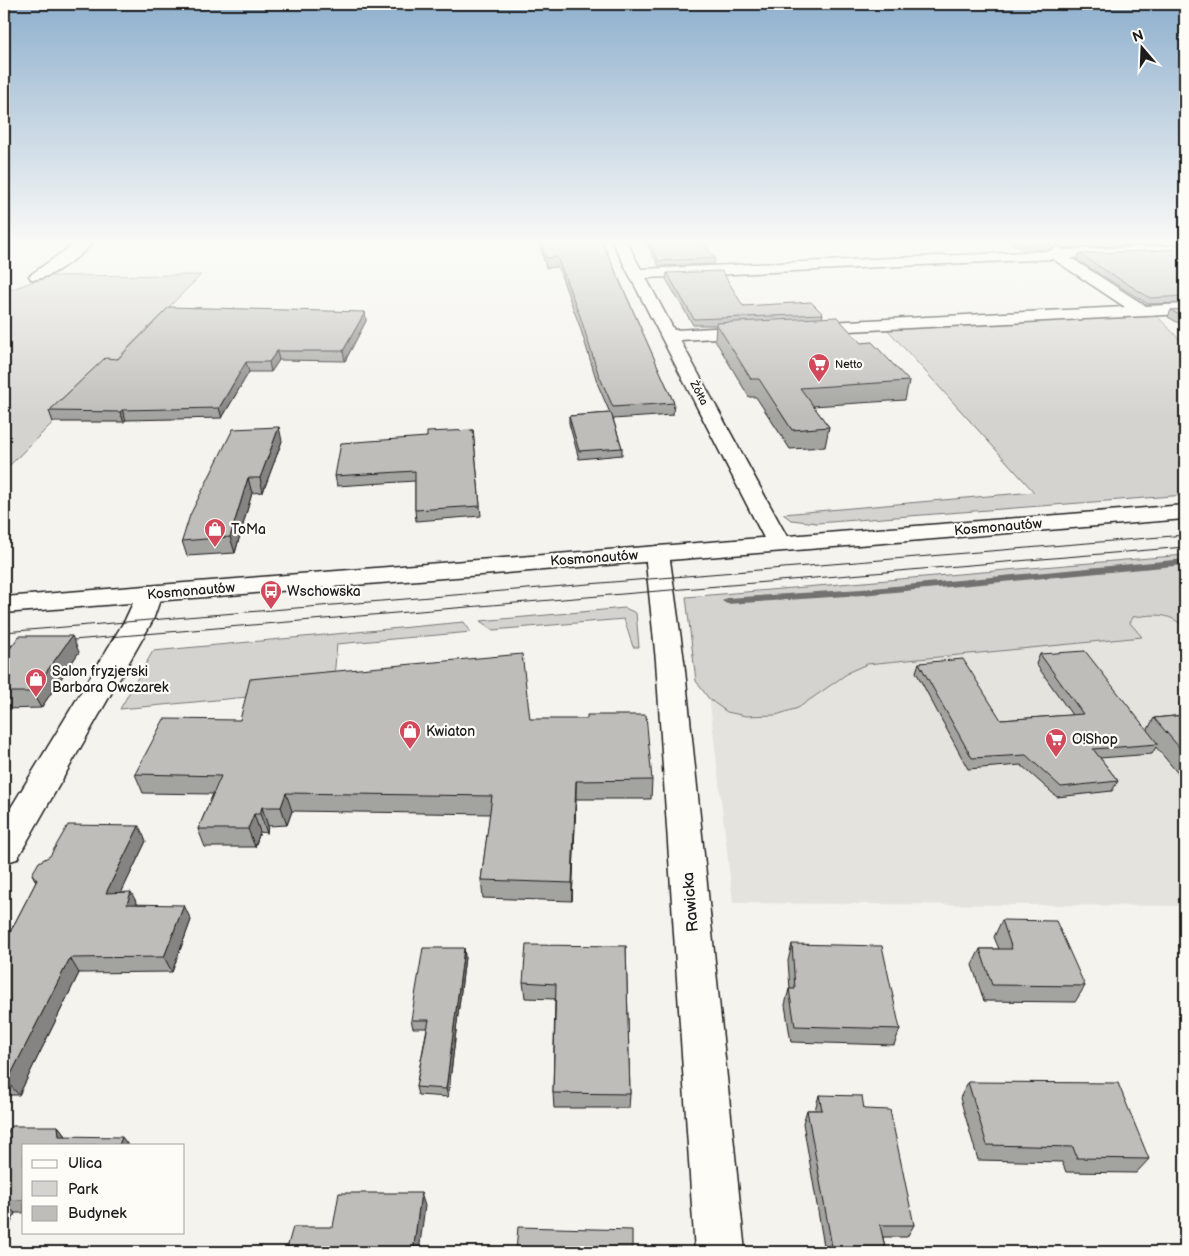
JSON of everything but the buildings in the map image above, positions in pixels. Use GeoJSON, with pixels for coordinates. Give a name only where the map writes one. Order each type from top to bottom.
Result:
{"type":"FeatureCollection","features":[{"type":"Feature","properties":{"kind":"street","name":"Żółta"},"geometry":{"type":"LineString","coordinates":[[649,300],[779,544]]}},
{"type":"Feature","properties":{"kind":"street"},"geometry":{"type":"LineString","coordinates":[[1125,300],[1142,311]]}},
{"type":"Feature","properties":{"kind":"street"},"geometry":{"type":"LineString","coordinates":[[797,329],[1185,309]]}},
{"type":"Feature","properties":{"kind":"street"},"geometry":{"type":"LineString","coordinates":[[668,336],[767,330]]}},
{"type":"Feature","properties":{"kind":"street","name":"Kosmonautów"},"geometry":{"type":"LineString","coordinates":[[4,605],[1185,512]]}},
{"type":"Feature","properties":{"kind":"street","name":"Rawicka"},"geometry":{"type":"LineString","coordinates":[[657,553],[670,661],[720,1252]]}},
{"type":"Feature","properties":{"kind":"street"},"geometry":{"type":"LineString","coordinates":[[4,849],[139,620],[149,594]]}},
{"type":"Feature","properties":{"kind":"shaded area"},"geometry":{"type":"Polygon","coordinates":[[[1185,606],[1185,906],[733,903],[704,652],[1185,606]]]}},
{"type":"Feature","properties":{"kind":"green space"},"geometry":{"type":"Polygon","coordinates":[[[4,300],[176,300],[4,471],[4,300]]]}},
{"type":"Feature","properties":{"kind":"green space"},"geometry":{"type":"Polygon","coordinates":[[[1155,314],[1185,345],[1185,495],[817,523],[791,520],[783,514],[1034,492],[887,329],[1155,314]]]}},
{"type":"Feature","properties":{"kind":"green space"},"geometry":{"type":"Polygon","coordinates":[[[1185,555],[1185,628],[1173,619],[1160,615],[1133,617],[1130,623],[1142,637],[867,664],[851,671],[798,708],[776,715],[746,716],[727,712],[709,699],[696,681],[686,597],[1185,555]]]}},
{"type":"Feature","properties":{"kind":"green space"},"geometry":{"type":"Polygon","coordinates":[[[625,608],[636,613],[639,647],[633,647],[624,619],[493,630],[480,621],[625,608]]]}},
{"type":"Feature","properties":{"kind":"green space"},"geometry":{"type":"Polygon","coordinates":[[[464,622],[471,632],[337,644],[333,689],[120,709],[153,651],[464,622]]]}},
{"type":"Feature","properties":{"kind":"waterway"},"geometry":{"type":"LineString","coordinates":[[727,601],[862,592],[1185,562]]}},
{"type":"Feature","properties":{"kind":"tram line"},"geometry":{"type":"LineString","coordinates":[[4,632],[1185,535]]}},
{"type":"Feature","properties":{"kind":"tram line"},"geometry":{"type":"LineString","coordinates":[[61,641],[1185,547]]}},
{"type":"Feature","properties":{"kind":"tram line"},"geometry":{"type":"LineString","coordinates":[[4,646],[26,644]]}},
{"type":"Feature","properties":{"kind":"place","name":"Netto"},"geometry":{"type":"Point","coordinates":[819,383]}},
{"type":"Feature","properties":{"kind":"place","name":"ToMa"},"geometry":{"type":"Point","coordinates":[215,548]}},
{"type":"Feature","properties":{"kind":"place","name":"Wschowska"},"geometry":{"type":"Point","coordinates":[271,610]}},
{"type":"Feature","properties":{"kind":"place","name":"Salon fryzjerski Barbara Owczarek"},"geometry":{"type":"Point","coordinates":[36,698]}},
{"type":"Feature","properties":{"kind":"place","name":"Kwiaton"},"geometry":{"type":"Point","coordinates":[410,750]}},
{"type":"Feature","properties":{"kind":"place","name":"O!Shop"},"geometry":{"type":"Point","coordinates":[1056,758]}}]}
